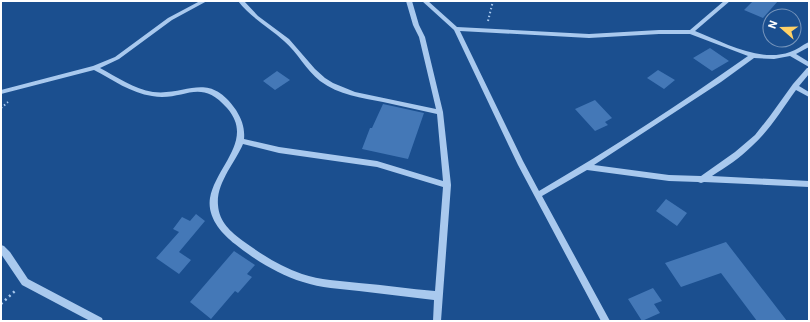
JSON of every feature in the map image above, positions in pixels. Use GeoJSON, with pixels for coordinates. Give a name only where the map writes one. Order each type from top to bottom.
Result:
{"type":"FeatureCollection","features":[{"type":"Feature","properties":{"kind":"street"},"geometry":{"type":"LineString","coordinates":[[1,92],[95,68],[117,58],[170,19],[204,1]]}},
{"type":"Feature","properties":{"kind":"street"},"geometry":{"type":"LineString","coordinates":[[240,1],[247,10],[292,44],[310,68],[323,80],[338,89],[358,95],[440,112]]}},
{"type":"Feature","properties":{"kind":"street"},"geometry":{"type":"LineString","coordinates":[[408,1],[422,37],[440,112],[447,185],[437,321]]}},
{"type":"Feature","properties":{"kind":"street"},"geometry":{"type":"LineString","coordinates":[[425,1],[456,29],[520,163],[606,321]]}},
{"type":"Feature","properties":{"kind":"street"},"geometry":{"type":"LineString","coordinates":[[691,32],[727,1]]}},
{"type":"Feature","properties":{"kind":"street"},"geometry":{"type":"LineString","coordinates":[[456,29],[486,32],[589,36],[659,32],[691,32],[753,56],[774,57],[791,54],[809,44]]}},
{"type":"Feature","properties":{"kind":"street"},"geometry":{"type":"LineString","coordinates":[[791,54],[809,65]]}},
{"type":"Feature","properties":{"kind":"street"},"geometry":{"type":"LineString","coordinates":[[538,195],[586,167],[720,80],[753,56]]}},
{"type":"Feature","properties":{"kind":"street"},"geometry":{"type":"LineString","coordinates":[[95,68],[134,89],[153,94],[168,94],[190,89],[205,89],[216,93],[241,120],[242,141],[222,176],[214,198],[214,210],[219,223],[234,240],[274,265],[303,278],[333,284],[438,296]]}},
{"type":"Feature","properties":{"kind":"street"},"geometry":{"type":"LineString","coordinates":[[701,180],[750,144],[809,70]]}},
{"type":"Feature","properties":{"kind":"street"},"geometry":{"type":"LineString","coordinates":[[795,86],[809,95]]}},
{"type":"Feature","properties":{"kind":"street"},"geometry":{"type":"LineString","coordinates":[[242,141],[279,150],[377,164],[447,185]]}},
{"type":"Feature","properties":{"kind":"street"},"geometry":{"type":"LineString","coordinates":[[586,167],[669,178],[809,184]]}},
{"type":"Feature","properties":{"kind":"street"},"geometry":{"type":"LineString","coordinates":[[1,249],[7,255],[24,282],[99,321]]}},
{"type":"Feature","properties":{"kind":"path"},"geometry":{"type":"LineString","coordinates":[[486,32],[493,1]]}},
{"type":"Feature","properties":{"kind":"path"},"geometry":{"type":"LineString","coordinates":[[1,304],[24,282]]}},
{"type":"Feature","properties":{"kind":"building"},"geometry":{"type":"Polygon","coordinates":[[[753,1],[778,1],[772,8],[762,8],[762,18],[744,10],[753,1]]]}},
{"type":"Feature","properties":{"kind":"building"},"geometry":{"type":"Polygon","coordinates":[[[710,48],[729,61],[712,71],[693,58],[710,48]]]}},
{"type":"Feature","properties":{"kind":"building"},"geometry":{"type":"Polygon","coordinates":[[[658,70],[675,80],[664,89],[647,78],[658,70]]]}},
{"type":"Feature","properties":{"kind":"building"},"geometry":{"type":"Polygon","coordinates":[[[277,71],[290,80],[275,90],[263,81],[277,71]]]}},
{"type":"Feature","properties":{"kind":"building"},"geometry":{"type":"Polygon","coordinates":[[[595,100],[612,118],[605,122],[608,125],[595,131],[575,109],[595,100]]]}},
{"type":"Feature","properties":{"kind":"building"},"geometry":{"type":"Polygon","coordinates":[[[383,104],[424,113],[408,159],[362,149],[370,128],[372,128],[383,104]]]}},
{"type":"Feature","properties":{"kind":"building"},"geometry":{"type":"Polygon","coordinates":[[[666,199],[687,213],[677,226],[656,211],[666,199]]]}},
{"type":"Feature","properties":{"kind":"building"},"geometry":{"type":"Polygon","coordinates":[[[196,214],[205,221],[179,252],[191,260],[179,274],[156,258],[179,232],[173,229],[182,217],[190,221],[196,214]]]}},
{"type":"Feature","properties":{"kind":"building"},"geometry":{"type":"Polygon","coordinates":[[[726,242],[787,321],[757,321],[721,273],[681,287],[665,263],[726,242]]]}},
{"type":"Feature","properties":{"kind":"building"},"geometry":{"type":"Polygon","coordinates":[[[234,251],[255,265],[247,274],[252,277],[238,293],[235,291],[211,319],[190,302],[234,251]]]}},
{"type":"Feature","properties":{"kind":"building"},"geometry":{"type":"Polygon","coordinates":[[[653,288],[662,301],[654,304],[660,313],[642,321],[628,299],[653,288]]]}}]}
